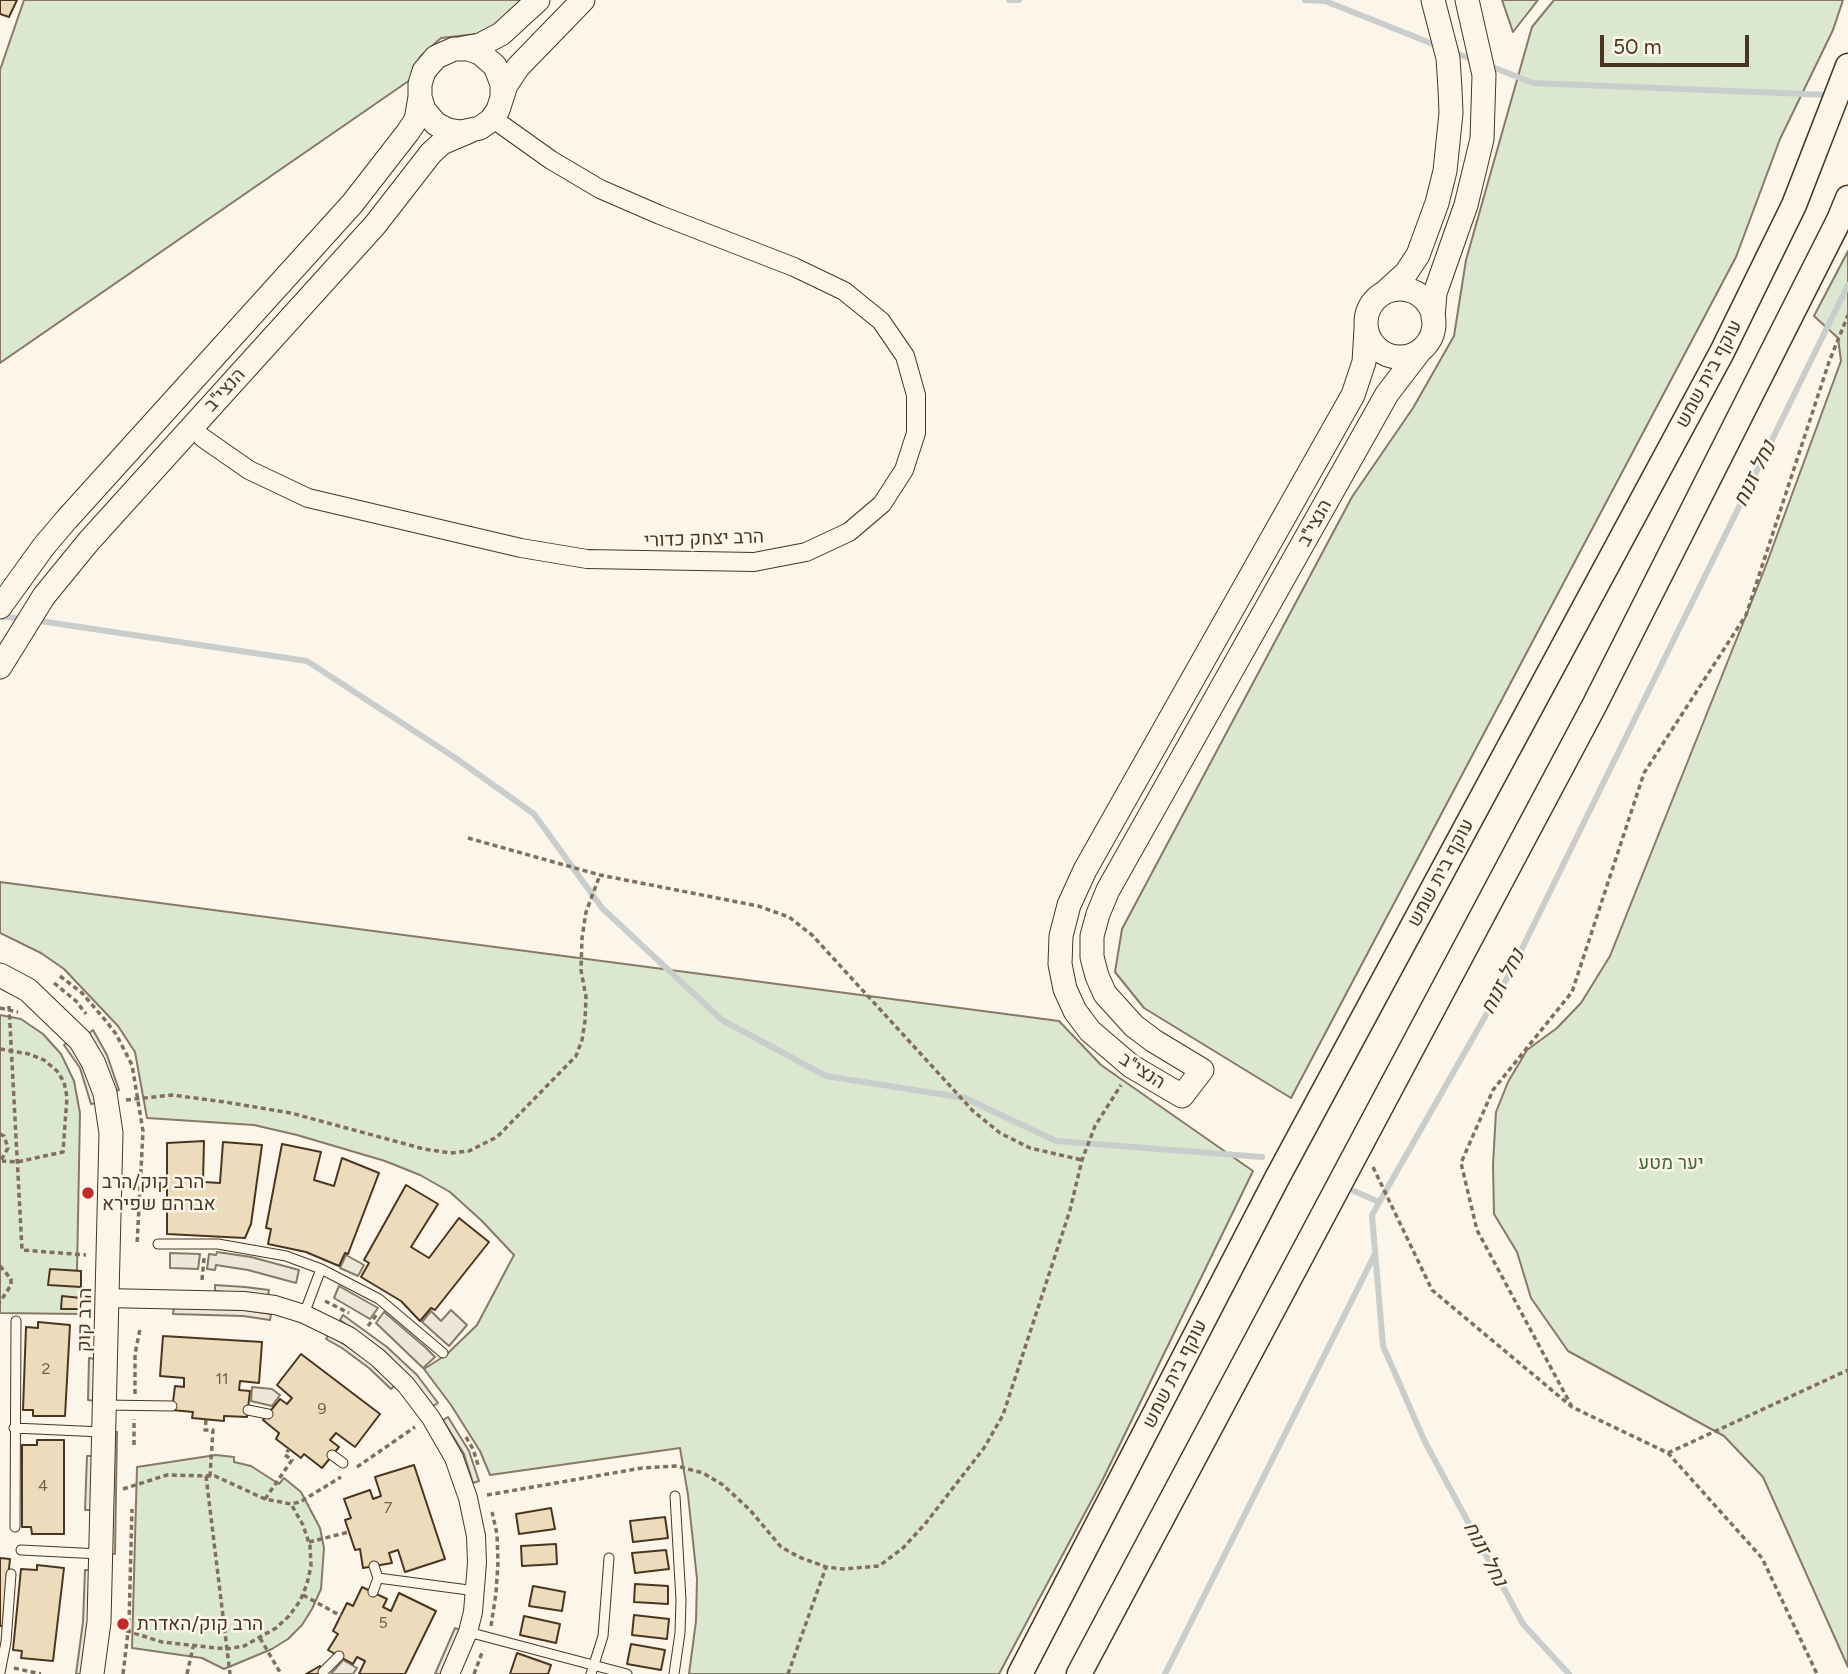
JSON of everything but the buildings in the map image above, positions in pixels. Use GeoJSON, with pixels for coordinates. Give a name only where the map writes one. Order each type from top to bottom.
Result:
{"type":"FeatureCollection","features":[{"type":"Feature","properties":{"kind":"main road","name":"עוקף בית שמש"},"geometry":{"type":"LineString","coordinates":[[1020,1674],[1276,1180],[1722,352],[1794,205],[1848,66]]}},
{"type":"Feature","properties":{"kind":"main road"},"geometry":{"type":"LineString","coordinates":[[1079,1674],[1595,704],[1848,198]]}},
{"type":"Feature","properties":{"kind":"street"},"geometry":{"type":"LineString","coordinates":[[538,0],[501,34],[480,45],[442,53],[431,61],[421,77],[420,97],[424,110],[436,124],[448,130],[468,132],[480,128],[492,118],[498,110],[510,78],[583,0]]}},
{"type":"Feature","properties":{"kind":"street"},"geometry":{"type":"LineString","coordinates":[[1433,0],[1448,58],[1451,113],[1445,171],[1437,203],[1418,255],[1402,278],[1369,308],[1366,329],[1372,343],[1389,356],[1405,357],[1420,351],[1432,334],[1435,293],[1466,205],[1482,139],[1484,75],[1467,0]]}},
{"type":"Feature","properties":{"kind":"street"},"geometry":{"type":"LineString","coordinates":[[461,49],[474,51],[491,61],[501,77],[502,97]]}},
{"type":"Feature","properties":{"kind":"street","name":"הנצי\"ב"},"geometry":{"type":"LineString","coordinates":[[0,607],[59,528],[352,204],[416,120],[420,97]]}},
{"type":"Feature","properties":{"kind":"street","name":"הרב יצחק כדורי"},"geometry":{"type":"LineString","coordinates":[[192,427],[203,438],[262,478],[308,498],[521,548],[587,559],[754,562],[806,552],[849,532],[881,504],[904,470],[916,433],[916,394],[905,356],[881,321],[844,291],[794,267],[600,189],[551,160],[492,118]]}},
{"type":"Feature","properties":{"kind":"street","name":"הנצי\"ב"},"geometry":{"type":"LineString","coordinates":[[0,667],[30,617],[66,567],[375,225],[431,153],[450,138],[468,132]]}},
{"type":"Feature","properties":{"kind":"street"},"geometry":{"type":"LineString","coordinates":[[1384,293],[1399,289],[1415,293],[1427,303],[1433,318]]}},
{"type":"Feature","properties":{"kind":"street","name":"הנצי\"ב"},"geometry":{"type":"LineString","coordinates":[[1366,329],[1364,362],[1353,395],[1084,870],[1069,905],[1061,936],[1060,964],[1065,989],[1075,1011],[1090,1031],[1132,1067],[1182,1096],[1202,1070],[1154,1041],[1135,1026],[1105,994],[1092,957],[1092,936],[1097,914],[1387,394],[1420,351]]}},
{"type":"Feature","properties":{"kind":"street","name":"הרב קוק"},"geometry":{"type":"LineString","coordinates":[[0,975],[28,990],[80,1040],[93,1062],[105,1093],[111,1133],[93,1259],[105,1298],[99,1622],[92,1674]]}},
{"type":"Feature","properties":{"kind":"street","name":"הרב קוק"},"geometry":{"type":"LineString","coordinates":[[6,1003],[16,996],[57,1016]]}},
{"type":"Feature","properties":{"kind":"street"},"geometry":{"type":"LineString","coordinates":[[105,1298],[244,1301],[275,1305],[303,1314],[349,1336],[378,1358],[406,1385],[431,1418],[454,1458],[476,1536],[476,1591],[468,1632],[450,1674]]}},
{"type":"Feature","properties":{"kind":"lane"},"geometry":{"type":"LineString","coordinates":[[158,1244],[230,1245],[286,1256],[321,1269],[379,1299],[443,1353]]}},
{"type":"Feature","properties":{"kind":"lane"},"geometry":{"type":"LineString","coordinates":[[303,1314],[321,1269]]}},
{"type":"Feature","properties":{"kind":"lane"},"geometry":{"type":"LineString","coordinates":[[15,1527],[16,1321]]}},
{"type":"Feature","properties":{"kind":"lane"},"geometry":{"type":"LineString","coordinates":[[103,1405],[172,1406]]}},
{"type":"Feature","properties":{"kind":"lane"},"geometry":{"type":"LineString","coordinates":[[248,1410],[268,1414]]}},
{"type":"Feature","properties":{"kind":"lane"},"geometry":{"type":"LineString","coordinates":[[14,1428],[102,1432]]}},
{"type":"Feature","properties":{"kind":"lane"},"geometry":{"type":"LineString","coordinates":[[332,1455],[343,1463]]}},
{"type":"Feature","properties":{"kind":"lane"},"geometry":{"type":"LineString","coordinates":[[674,1674],[680,1633],[681,1600],[676,1496]]}},
{"type":"Feature","properties":{"kind":"lane"},"geometry":{"type":"LineString","coordinates":[[21,1549],[100,1554]]}},
{"type":"Feature","properties":{"kind":"lane"},"geometry":{"type":"LineString","coordinates":[[593,1670],[603,1636],[609,1558]]}},
{"type":"Feature","properties":{"kind":"lane"},"geometry":{"type":"LineString","coordinates":[[373,1592],[378,1578],[374,1566]]}},
{"type":"Feature","properties":{"kind":"lane"},"geometry":{"type":"LineString","coordinates":[[1,1669],[6,1642],[11,1574]]}},
{"type":"Feature","properties":{"kind":"lane"},"geometry":{"type":"LineString","coordinates":[[378,1578],[476,1591]]}},
{"type":"Feature","properties":{"kind":"lane"},"geometry":{"type":"LineString","coordinates":[[468,1632],[593,1670],[626,1674]]}},
{"type":"Feature","properties":{"kind":"lane"},"geometry":{"type":"LineString","coordinates":[[323,1672],[339,1656]]}},
{"type":"Feature","properties":{"kind":"path"},"geometry":{"type":"LineString","coordinates":[[1572,1407],[1477,1230],[1461,1163],[1493,1090],[1572,992],[1644,773],[1746,615],[1848,315]]}},
{"type":"Feature","properties":{"kind":"path"},"geometry":{"type":"LineString","coordinates":[[468,838],[600,875],[758,906],[789,918],[812,935],[973,1111],[991,1126],[1030,1148],[1082,1160]]}},
{"type":"Feature","properties":{"kind":"path"},"geometry":{"type":"LineString","coordinates":[[106,1103],[172,1095],[291,1113],[424,1150],[450,1153],[470,1151],[497,1137],[576,1056],[585,1021],[582,938],[586,912],[600,875]]}},
{"type":"Feature","properties":{"kind":"path"},"geometry":{"type":"LineString","coordinates":[[0,1008],[6,1003]]}},
{"type":"Feature","properties":{"kind":"path"},"geometry":{"type":"LineString","coordinates":[[6,1003],[22,1013]]}},
{"type":"Feature","properties":{"kind":"path"},"geometry":{"type":"LineString","coordinates":[[6,1003],[22,1251],[93,1259]]}},
{"type":"Feature","properties":{"kind":"path"},"geometry":{"type":"LineString","coordinates":[[0,1049],[44,1059],[64,1082],[67,1097],[63,1152],[17,1162],[1,1161],[8,1147],[4,1136],[0,1134]]}},
{"type":"Feature","properties":{"kind":"path"},"geometry":{"type":"LineString","coordinates":[[467,1498],[642,1468],[677,1466],[703,1473],[723,1485],[750,1510],[781,1547],[826,1567],[843,1569],[879,1566],[903,1548],[925,1524],[984,1448],[1003,1415],[1070,1210],[1082,1160],[1096,1126],[1132,1067]]}},
{"type":"Feature","properties":{"kind":"path"},"geometry":{"type":"LineString","coordinates":[[1362,1143],[1432,1290],[1572,1407],[1668,1452],[1762,1558],[1817,1674]]}},
{"type":"Feature","properties":{"kind":"path"},"geometry":{"type":"LineString","coordinates":[[0,1266],[11,1279],[11,1285],[0,1301]]}},
{"type":"Feature","properties":{"kind":"path"},"geometry":{"type":"LineString","coordinates":[[190,1280],[208,1280]]}},
{"type":"Feature","properties":{"kind":"path"},"geometry":{"type":"LineString","coordinates":[[311,1294],[368,1326]]}},
{"type":"Feature","properties":{"kind":"path"},"geometry":{"type":"LineString","coordinates":[[134,1445],[135,1354],[140,1329]]}},
{"type":"Feature","properties":{"kind":"path"},"geometry":{"type":"LineString","coordinates":[[1668,1452],[1848,1370]]}},
{"type":"Feature","properties":{"kind":"path"},"geometry":{"type":"LineString","coordinates":[[408,1417],[421,1437]]}},
{"type":"Feature","properties":{"kind":"path"},"geometry":{"type":"LineString","coordinates":[[206,1420],[205,1430],[213,1430],[208,1476],[230,1674]]}},
{"type":"Feature","properties":{"kind":"path"},"geometry":{"type":"LineString","coordinates":[[460,1428],[474,1450],[481,1472]]}},
{"type":"Feature","properties":{"kind":"path"},"geometry":{"type":"LineString","coordinates":[[265,1499],[292,1460],[285,1455],[289,1449]]}},
{"type":"Feature","properties":{"kind":"path"},"geometry":{"type":"LineString","coordinates":[[101,1496],[167,1475],[208,1476],[230,1482],[265,1499],[291,1504],[300,1502]]}},
{"type":"Feature","properties":{"kind":"path"},"geometry":{"type":"LineString","coordinates":[[484,1483],[488,1494]]}},
{"type":"Feature","properties":{"kind":"path"},"geometry":{"type":"LineString","coordinates":[[99,1622],[150,1639],[192,1647],[226,1649],[244,1646],[260,1638],[289,1616],[303,1595],[311,1566],[309,1542],[291,1504]]}},
{"type":"Feature","properties":{"kind":"path"},"geometry":{"type":"LineString","coordinates":[[474,1674],[494,1616],[498,1563],[497,1534],[491,1508]]}},
{"type":"Feature","properties":{"kind":"path"},"geometry":{"type":"LineString","coordinates":[[123,1674],[128,1632],[132,1509]]}},
{"type":"Feature","properties":{"kind":"path"},"geometry":{"type":"LineString","coordinates":[[309,1542],[349,1532]]}},
{"type":"Feature","properties":{"kind":"path"},"geometry":{"type":"LineString","coordinates":[[788,1674],[826,1567]]}},
{"type":"Feature","properties":{"kind":"path"},"geometry":{"type":"LineString","coordinates":[[303,1595],[341,1616]]}},
{"type":"Feature","properties":{"kind":"path"},"geometry":{"type":"LineString","coordinates":[[260,1638],[281,1674]]}},
{"type":"Feature","properties":{"kind":"path"},"geometry":{"type":"LineString","coordinates":[[187,1674],[192,1647]]}},
{"type":"Feature","properties":{"kind":"path"},"geometry":{"type":"LineString","coordinates":[[1,1669],[41,1674]]}},
{"type":"Feature","properties":{"kind":"green space"},"geometry":{"type":"Polygon","coordinates":[[[24,0],[522,0],[503,21],[477,34],[441,38],[420,57],[410,80],[0,363],[0,70],[24,0]]]}},
{"type":"Feature","properties":{"kind":"green space"},"geometry":{"type":"Polygon","coordinates":[[[1502,0],[1538,0],[1513,32],[1502,0]]]}},
{"type":"Feature","properties":{"kind":"green space"},"geometry":{"type":"Polygon","coordinates":[[[1554,0],[1843,0],[1833,30],[1780,139],[1736,257],[1291,1098],[1144,1008],[1115,972],[1122,929],[1352,497],[1413,408],[1454,336],[1466,260],[1532,27],[1554,0]]]}},
{"type":"Feature","properties":{"kind":"green space","name":"יער מטע"},"geometry":{"type":"Polygon","coordinates":[[[1848,251],[1848,1667],[1763,1477],[1724,1436],[1568,1351],[1531,1298],[1517,1252],[1494,1214],[1493,1164],[1496,1112],[1508,1082],[1527,1050],[1557,1028],[1581,1003],[1610,956],[1765,568],[1841,361],[1838,338],[1814,316],[1848,251]]]}},
{"type":"Feature","properties":{"kind":"green space"},"geometry":{"type":"Polygon","coordinates":[[[0,882],[1059,1021],[1101,1065],[1253,1171],[1102,1481],[999,1674],[689,1674],[696,1621],[697,1579],[680,1448],[490,1475],[480,1451],[424,1369],[446,1355],[477,1325],[514,1255],[450,1192],[420,1175],[385,1161],[254,1125],[147,1118],[135,1052],[118,1026],[64,969],[41,953],[0,933],[0,882]]]}},
{"type":"Feature","properties":{"kind":"green space"},"geometry":{"type":"Polygon","coordinates":[[[0,1015],[21,1019],[43,1034],[61,1054],[74,1081],[80,1113],[77,1271],[81,1271],[80,1314],[0,1313],[0,1015]]]}},
{"type":"Feature","properties":{"kind":"green space"},"geometry":{"type":"Polygon","coordinates":[[[216,1455],[234,1457],[234,1462],[251,1466],[279,1484],[284,1478],[301,1492],[320,1528],[324,1548],[321,1589],[302,1625],[288,1639],[272,1649],[224,1669],[202,1658],[132,1648],[137,1467],[216,1455]]]}},
{"type":"Feature","properties":{"kind":"shaded area"},"geometry":{"type":"Polygon","coordinates":[[[93,1030],[107,1055],[119,1090],[114,1091],[88,1034],[93,1030]]]}},
{"type":"Feature","properties":{"kind":"shaded area"},"geometry":{"type":"Polygon","coordinates":[[[69,1041],[85,1066],[97,1103],[91,1104],[80,1068],[64,1045],[69,1041]]]}},
{"type":"Feature","properties":{"kind":"shaded area"},"geometry":{"type":"Polygon","coordinates":[[[217,1252],[251,1257],[299,1270],[296,1283],[248,1270],[216,1265],[215,1270],[207,1269],[209,1254],[216,1255],[217,1252]]]}},
{"type":"Feature","properties":{"kind":"shaded area"},"geometry":{"type":"Polygon","coordinates":[[[170,1253],[200,1254],[198,1269],[170,1268],[170,1253]]]}},
{"type":"Feature","properties":{"kind":"shaded area"},"geometry":{"type":"Polygon","coordinates":[[[346,1255],[364,1265],[358,1276],[340,1268],[346,1255]]]}},
{"type":"Feature","properties":{"kind":"shaded area"},"geometry":{"type":"Polygon","coordinates":[[[215,1285],[269,1290],[268,1296],[215,1291],[215,1285]]]}},
{"type":"Feature","properties":{"kind":"shaded area"},"geometry":{"type":"Polygon","coordinates":[[[339,1286],[378,1308],[370,1319],[334,1298],[339,1286]]]}},
{"type":"Feature","properties":{"kind":"shaded area"},"geometry":{"type":"Polygon","coordinates":[[[174,1308],[244,1310],[271,1314],[270,1320],[243,1316],[173,1314],[174,1308]]]}},
{"type":"Feature","properties":{"kind":"shaded area"},"geometry":{"type":"Polygon","coordinates":[[[451,1310],[467,1325],[449,1346],[422,1322],[431,1311],[441,1321],[451,1310]]]}},
{"type":"Feature","properties":{"kind":"shaded area"},"geometry":{"type":"Polygon","coordinates":[[[384,1312],[435,1357],[423,1368],[376,1323],[384,1312]]]}},
{"type":"Feature","properties":{"kind":"shaded area"},"geometry":{"type":"Polygon","coordinates":[[[343,1315],[387,1347],[417,1375],[438,1403],[433,1406],[412,1379],[384,1351],[340,1320],[343,1315]]]}},
{"type":"Feature","properties":{"kind":"shaded area"},"geometry":{"type":"Polygon","coordinates":[[[329,1334],[373,1364],[395,1385],[391,1389],[369,1368],[326,1339],[329,1334]]]}},
{"type":"Feature","properties":{"kind":"shaded area"},"geometry":{"type":"Polygon","coordinates":[[[89,1358],[95,1359],[94,1401],[88,1400],[89,1358]]]}},
{"type":"Feature","properties":{"kind":"shaded area"},"geometry":{"type":"Polygon","coordinates":[[[252,1387],[272,1389],[280,1395],[272,1406],[251,1401],[252,1387]]]}},
{"type":"Feature","properties":{"kind":"shaded area"},"geometry":{"type":"Polygon","coordinates":[[[448,1417],[469,1451],[479,1481],[473,1483],[464,1454],[443,1420],[448,1417]]]}},
{"type":"Feature","properties":{"kind":"shaded area"},"geometry":{"type":"Polygon","coordinates":[[[111,1432],[117,1432],[115,1554],[108,1554],[111,1432]]]}},
{"type":"Feature","properties":{"kind":"shaded area"},"geometry":{"type":"Polygon","coordinates":[[[87,1456],[93,1456],[91,1510],[85,1510],[87,1456]]]}},
{"type":"Feature","properties":{"kind":"shaded area"},"geometry":{"type":"Polygon","coordinates":[[[85,1570],[91,1570],[89,1622],[82,1674],[76,1674],[83,1622],[85,1570]]]}},
{"type":"Feature","properties":{"kind":"shaded area"},"geometry":{"type":"Polygon","coordinates":[[[455,1628],[461,1630],[442,1674],[435,1674],[455,1628]]]}},
{"type":"Feature","properties":{"kind":"shaded area"},"geometry":{"type":"Polygon","coordinates":[[[343,1660],[357,1668],[353,1674],[331,1674],[343,1660]]]}},
{"type":"Feature","properties":{"kind":"waterway"},"geometry":{"type":"LineString","coordinates":[[1009,0],[1019,0]]}},
{"type":"Feature","properties":{"kind":"waterway"},"geometry":{"type":"LineString","coordinates":[[1305,0],[1325,1],[1438,46]]}},
{"type":"Feature","properties":{"kind":"waterway"},"geometry":{"type":"LineString","coordinates":[[1451,51],[1474,60]]}},
{"type":"Feature","properties":{"kind":"waterway"},"geometry":{"type":"LineString","coordinates":[[1487,65],[1533,83],[1829,95]]}},
{"type":"Feature","properties":{"kind":"waterway","name":"נחל זנוח"},"geometry":{"type":"LineString","coordinates":[[1569,1674],[1523,1624],[1425,1442],[1383,1346],[1372,1215],[1510,973],[1848,285]]}},
{"type":"Feature","properties":{"kind":"waterway"},"geometry":{"type":"LineString","coordinates":[[0,616],[22,619]]}},
{"type":"Feature","properties":{"kind":"waterway"},"geometry":{"type":"LineString","coordinates":[[33,620],[307,661],[454,757],[534,814],[602,908],[722,1020],[826,1076],[965,1098],[1056,1141],[1262,1157]]}},
{"type":"Feature","properties":{"kind":"waterway"},"geometry":{"type":"LineString","coordinates":[[1354,1191],[1379,1202]]}},
{"type":"Feature","properties":{"kind":"waterway"},"geometry":{"type":"LineString","coordinates":[[1165,1674],[1374,1256]]}},
{"type":"Feature","properties":{"kind":"place","name":"הרב קוק/הרב אברהם שפירא"},"geometry":{"type":"Point","coordinates":[88,1193]}},
{"type":"Feature","properties":{"kind":"place","name":"הרב קוק/האדרת"},"geometry":{"type":"Point","coordinates":[123,1624]}}]}
